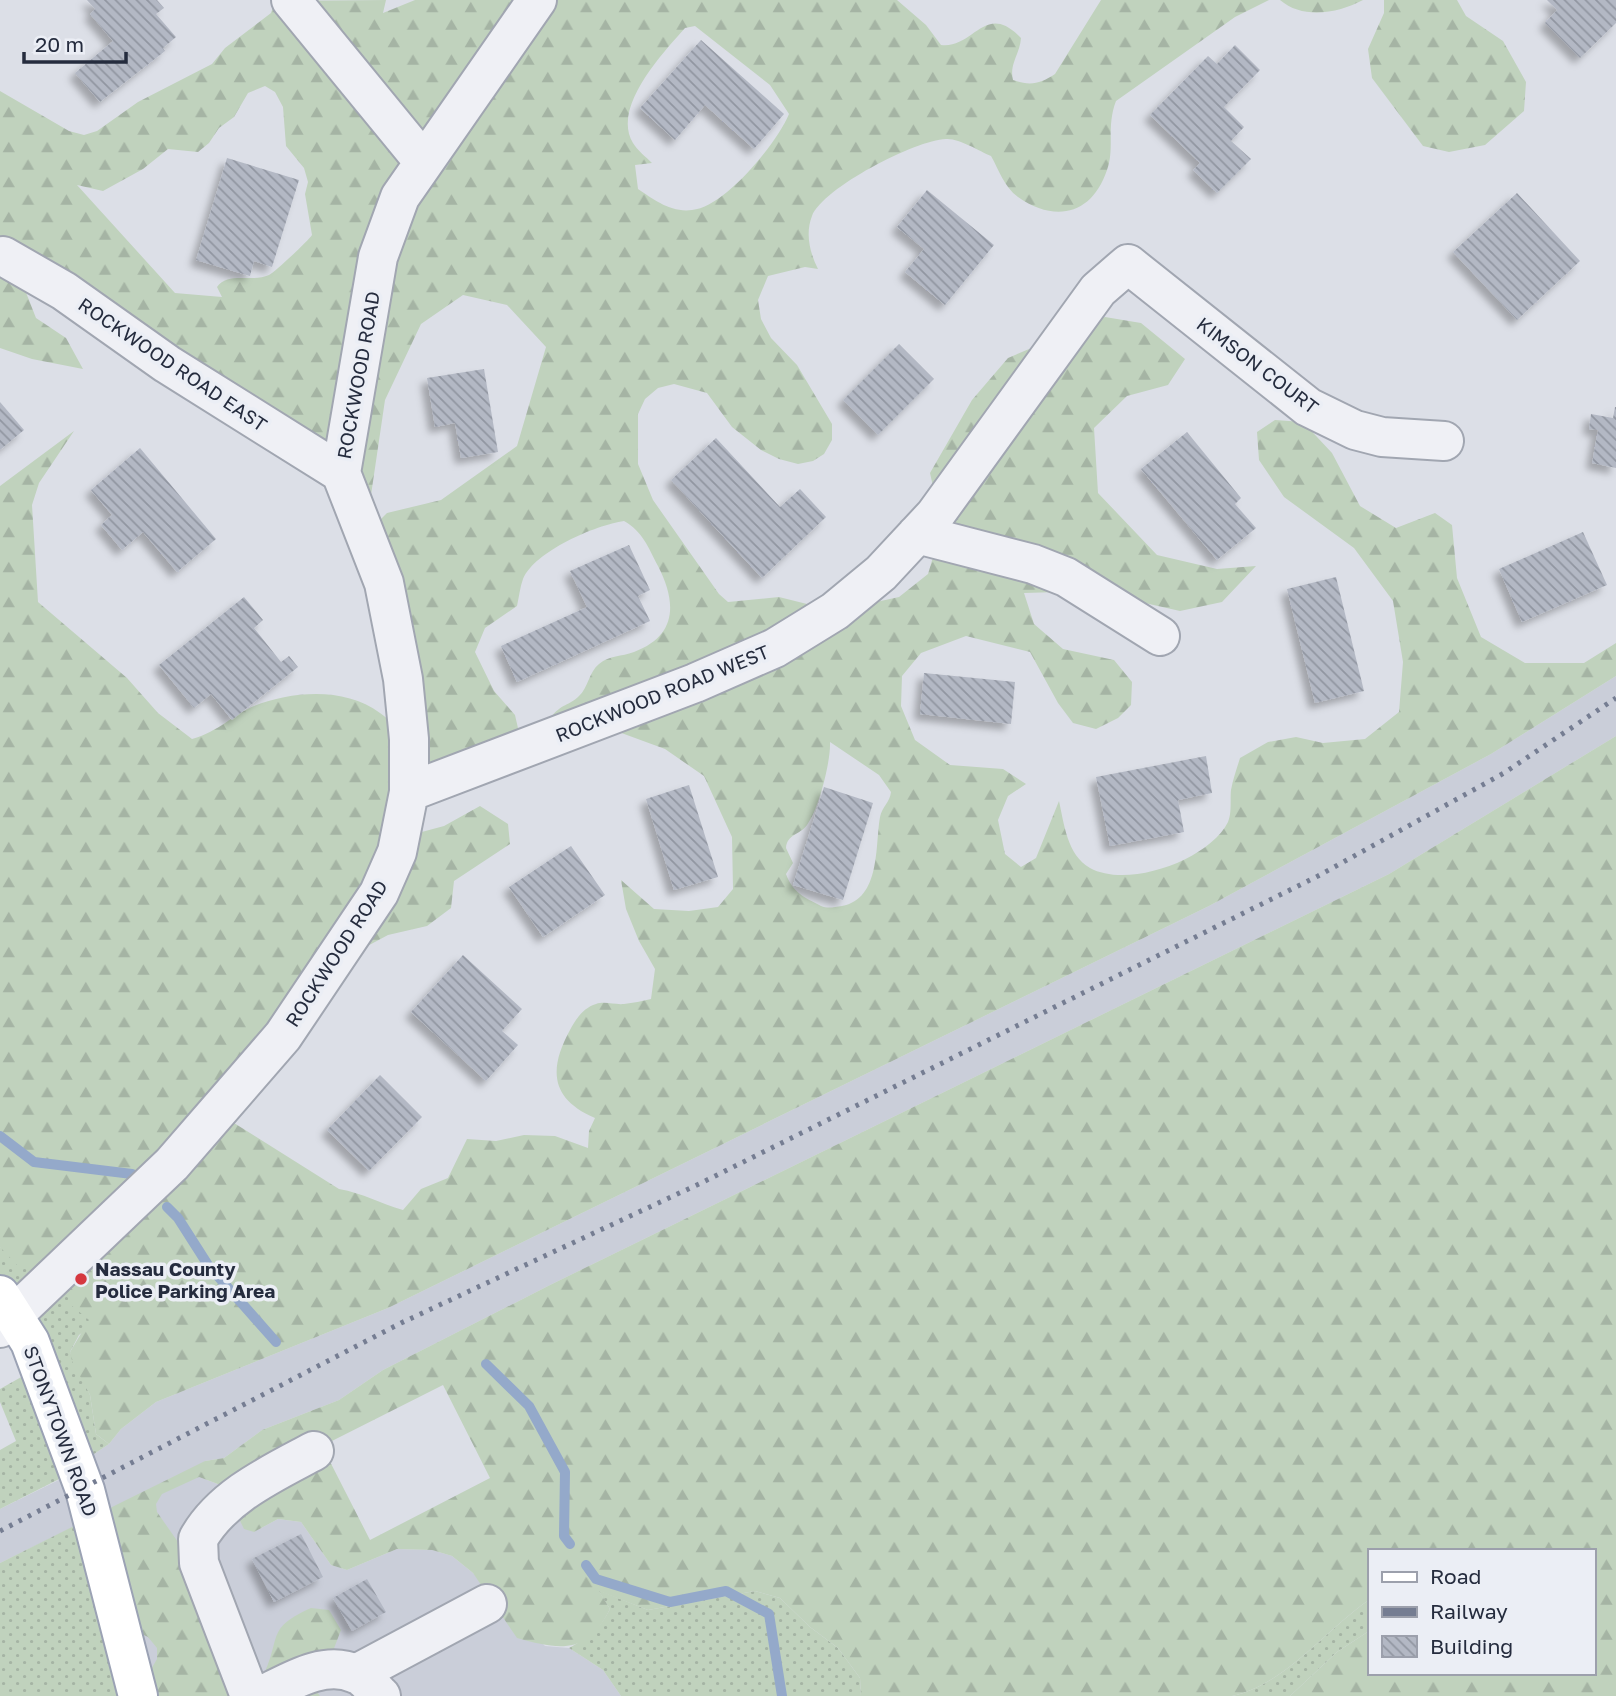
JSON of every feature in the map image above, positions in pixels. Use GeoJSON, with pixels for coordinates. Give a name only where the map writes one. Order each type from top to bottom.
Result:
{"type":"FeatureCollection","features":[{"type":"Feature","properties":{"kind":"main road","name":"STONYTOWN ROAD"},"geometry":{"type":"LineString","coordinates":[[5,1312],[30,1342],[85,1490],[138,1696]]}},
{"type":"Feature","properties":{"kind":"street"},"geometry":{"type":"LineString","coordinates":[[291,0],[423,160]]}},
{"type":"Feature","properties":{"kind":"street","name":"ROCKWOOD ROAD"},"geometry":{"type":"LineString","coordinates":[[5,1312],[172,1164],[283,1036],[379,892],[397,852],[409,792],[409,739],[396,630],[384,583],[341,473],[378,257],[400,197],[423,160],[537,0]]}},
{"type":"Feature","properties":{"kind":"street","name":"ROCKWOOD ROAD EAST"},"geometry":{"type":"LineString","coordinates":[[3,256],[64,291],[167,364],[341,473]]}},
{"type":"Feature","properties":{"kind":"street","name":"KIMSON COURT"},"geometry":{"type":"LineString","coordinates":[[1128,264],[1308,407],[1356,430],[1382,437],[1444,440]]}},
{"type":"Feature","properties":{"kind":"street","name":"ROCKWOOD ROAD WEST"},"geometry":{"type":"LineString","coordinates":[[409,792],[695,683],[775,648],[835,611],[881,573],[935,515],[1098,290],[1128,264]]}},
{"type":"Feature","properties":{"kind":"street"},"geometry":{"type":"LineString","coordinates":[[917,534],[1033,564],[1066,577],[1160,636]]}},
{"type":"Feature","properties":{"kind":"street"},"geometry":{"type":"LineString","coordinates":[[250,1696],[199,1563],[198,1539],[215,1516],[247,1490],[314,1451]]}},
{"type":"Feature","properties":{"kind":"street"},"geometry":{"type":"LineString","coordinates":[[261,1696],[310,1673],[368,1685],[487,1604]]}},
{"type":"Feature","properties":{"kind":"shaded area"},"geometry":{"type":"Polygon","coordinates":[[[1616,676],[1616,736],[1389,874],[550,1285],[383,1370],[339,1400],[262,1430],[224,1458],[205,1461],[199,1477],[223,1486],[254,1532],[278,1519],[301,1522],[331,1565],[347,1570],[397,1549],[432,1550],[452,1556],[473,1573],[545,1646],[569,1648],[603,1670],[621,1696],[138,1696],[92,1518],[0,1563],[0,1509],[75,1472],[76,1466],[109,1444],[121,1429],[156,1402],[388,1308],[1209,906],[1491,754],[1616,676]]]}},
{"type":"Feature","properties":{"kind":"green space"},"geometry":{"type":"Polygon","coordinates":[[[386,0],[383,13],[415,0],[897,0],[926,25],[941,45],[962,40],[989,25],[998,24],[1009,28],[1021,38],[1012,69],[1013,80],[1030,83],[1040,82],[1055,74],[1101,0],[1269,0],[1235,17],[1116,101],[1111,120],[1107,170],[1092,197],[1071,210],[1045,210],[1018,197],[1002,178],[991,156],[951,139],[932,141],[893,156],[833,192],[820,205],[810,223],[809,243],[818,269],[805,267],[768,276],[758,300],[761,319],[771,338],[797,365],[832,424],[832,440],[824,454],[813,461],[798,464],[779,459],[761,450],[732,427],[707,393],[674,384],[658,388],[645,399],[638,414],[638,464],[653,500],[719,594],[728,602],[779,597],[835,611],[899,597],[928,574],[942,527],[930,473],[972,400],[1008,358],[1105,317],[1141,323],[1185,359],[1168,385],[1127,396],[1094,428],[1098,493],[1157,555],[1217,569],[1256,566],[1222,602],[1180,611],[1092,591],[1024,593],[1034,624],[1063,649],[1114,660],[1132,682],[1131,705],[1118,718],[1096,729],[1073,723],[1058,703],[1030,652],[966,636],[921,653],[902,676],[901,706],[915,740],[950,765],[1003,769],[1026,784],[1008,796],[998,820],[1005,854],[1021,867],[1036,858],[1059,801],[1071,847],[1090,868],[1106,874],[1125,875],[1145,873],[1186,859],[1218,836],[1228,822],[1231,790],[1240,758],[1268,742],[1296,737],[1323,743],[1365,739],[1399,712],[1403,662],[1393,601],[1354,548],[1284,497],[1259,460],[1257,432],[1275,420],[1303,422],[1332,453],[1360,506],[1396,528],[1435,513],[1452,525],[1457,578],[1481,637],[1525,663],[1584,663],[1616,643],[1616,676],[1491,754],[1209,906],[388,1308],[156,1402],[121,1429],[109,1444],[96,1434],[90,1395],[70,1352],[89,1320],[71,1305],[64,1289],[37,1268],[17,1265],[0,1247],[0,486],[74,431],[39,483],[32,505],[38,602],[127,678],[158,713],[192,739],[210,732],[254,706],[285,697],[318,694],[335,695],[366,705],[384,716],[409,738],[365,535],[387,513],[441,500],[517,446],[546,347],[507,305],[463,295],[421,324],[385,400],[371,495],[0,254],[0,91],[69,131],[84,135],[97,131],[138,102],[212,64],[225,48],[271,13],[275,1],[386,0]],[[695,26],[685,28],[643,81],[629,113],[628,129],[635,146],[652,163],[635,165],[638,189],[663,204],[692,210],[719,198],[734,186],[762,156],[789,114],[770,85],[695,26]],[[265,86],[248,93],[234,117],[219,128],[209,143],[198,152],[168,149],[143,169],[103,191],[77,185],[175,293],[222,297],[217,287],[222,282],[234,278],[269,275],[312,235],[305,194],[308,182],[304,168],[286,146],[283,107],[275,92],[265,86]],[[624,521],[612,523],[568,541],[540,559],[523,579],[517,606],[485,628],[475,652],[494,691],[515,715],[520,737],[409,792],[418,833],[444,826],[480,806],[508,824],[510,844],[454,881],[451,908],[427,926],[388,935],[332,965],[218,1113],[339,1189],[403,1210],[421,1189],[448,1178],[467,1139],[496,1141],[524,1135],[555,1136],[588,1148],[589,1131],[595,1118],[569,1102],[562,1092],[557,1070],[563,1044],[577,1018],[591,1006],[651,999],[655,969],[639,941],[626,909],[621,880],[654,909],[689,911],[718,907],[733,889],[732,837],[704,776],[665,749],[616,731],[550,718],[579,696],[599,664],[648,645],[666,628],[670,605],[658,566],[636,530],[624,521]],[[830,742],[829,760],[811,818],[787,843],[786,848],[793,863],[786,874],[792,886],[804,897],[829,908],[855,901],[864,893],[870,882],[880,817],[891,792],[879,775],[830,742]]]}},
{"type":"Feature","properties":{"kind":"green space"},"geometry":{"type":"Polygon","coordinates":[[[1280,0],[1363,0],[1332,11],[1310,12],[1289,6],[1280,0]]]}},
{"type":"Feature","properties":{"kind":"green space"},"geometry":{"type":"Polygon","coordinates":[[[1384,0],[1457,0],[1466,16],[1503,41],[1526,82],[1524,111],[1485,145],[1449,152],[1423,146],[1372,78],[1368,49],[1384,13],[1384,0]]]}},
{"type":"Feature","properties":{"kind":"green space"},"geometry":{"type":"Polygon","coordinates":[[[0,257],[25,290],[36,318],[66,338],[83,369],[32,359],[0,348],[0,257]]]}},
{"type":"Feature","properties":{"kind":"green space"},"geometry":{"type":"Polygon","coordinates":[[[1616,736],[1616,1696],[1290,1696],[1337,1652],[1368,1632],[1368,1675],[1595,1675],[1595,1549],[1368,1549],[1368,1601],[1270,1680],[1252,1690],[1232,1696],[861,1696],[860,1678],[838,1648],[810,1627],[780,1598],[755,1591],[648,1610],[599,1591],[610,1609],[592,1635],[571,1645],[546,1645],[517,1638],[473,1573],[452,1556],[432,1550],[397,1549],[347,1570],[331,1565],[301,1522],[278,1519],[254,1532],[244,1529],[223,1486],[199,1477],[162,1494],[156,1504],[157,1512],[185,1552],[195,1610],[209,1630],[235,1696],[148,1696],[150,1671],[157,1659],[157,1648],[148,1637],[135,1631],[105,1515],[112,1507],[205,1461],[224,1458],[262,1430],[339,1400],[383,1370],[550,1285],[1389,874],[1616,736]],[[443,1385],[322,1446],[370,1540],[490,1478],[443,1385]]]}},
{"type":"Feature","properties":{"kind":"green space"},"geometry":{"type":"Polygon","coordinates":[[[0,1247],[116,1308],[79,1335],[70,1352],[90,1395],[96,1434],[109,1444],[76,1466],[75,1471],[0,1509],[0,1450],[16,1441],[0,1402],[0,1389],[39,1367],[0,1296],[0,1247]]]}},
{"type":"Feature","properties":{"kind":"green space"},"geometry":{"type":"Polygon","coordinates":[[[92,1517],[138,1696],[0,1696],[0,1563],[92,1517]]]}},
{"type":"Feature","properties":{"kind":"green space"},"geometry":{"type":"Polygon","coordinates":[[[598,1590],[648,1610],[755,1591],[780,1598],[810,1627],[838,1648],[860,1678],[861,1696],[621,1696],[603,1670],[569,1648],[593,1632],[610,1609],[598,1590]]]}},
{"type":"Feature","properties":{"kind":"green space"},"geometry":{"type":"Polygon","coordinates":[[[1368,1601],[1368,1632],[1337,1652],[1290,1696],[1232,1696],[1252,1690],[1270,1680],[1304,1655],[1368,1601]]]}},
{"type":"Feature","properties":{"kind":"green space"},"geometry":{"type":"Polygon","coordinates":[[[311,1608],[329,1610],[341,1630],[333,1651],[310,1682],[320,1696],[252,1696],[265,1672],[281,1627],[311,1608]]]}},
{"type":"Feature","properties":{"kind":"building"},"geometry":{"type":"Polygon","coordinates":[[[87,0],[157,0],[164,8],[156,14],[176,37],[163,48],[165,51],[100,102],[75,73],[113,41],[90,14],[95,9],[87,0]]]}},
{"type":"Feature","properties":{"kind":"building"},"geometry":{"type":"Polygon","coordinates":[[[1547,0],[1616,0],[1616,23],[1580,58],[1545,23],[1557,10],[1547,0]]]}},
{"type":"Feature","properties":{"kind":"building"},"geometry":{"type":"Polygon","coordinates":[[[701,40],[784,114],[754,149],[705,105],[675,140],[640,108],[701,40]]]}},
{"type":"Feature","properties":{"kind":"building"},"geometry":{"type":"Polygon","coordinates":[[[1235,45],[1260,70],[1224,107],[1244,127],[1231,141],[1251,159],[1217,193],[1193,170],[1200,163],[1150,115],[1208,56],[1217,64],[1235,45]]]}},
{"type":"Feature","properties":{"kind":"building"},"geometry":{"type":"Polygon","coordinates":[[[227,158],[299,180],[272,267],[254,261],[250,276],[196,260],[227,158]]]}},
{"type":"Feature","properties":{"kind":"building"},"geometry":{"type":"Polygon","coordinates":[[[927,190],[994,245],[945,305],[905,272],[924,249],[897,227],[927,190]]]}},
{"type":"Feature","properties":{"kind":"building"},"geometry":{"type":"Polygon","coordinates":[[[1517,193],[1580,261],[1517,320],[1453,252],[1517,193]]]}},
{"type":"Feature","properties":{"kind":"building"},"geometry":{"type":"Polygon","coordinates":[[[899,344],[934,379],[878,435],[843,400],[899,344]]]}},
{"type":"Feature","properties":{"kind":"building"},"geometry":{"type":"Polygon","coordinates":[[[484,369],[498,452],[461,458],[455,423],[435,427],[427,378],[484,369]]]}},
{"type":"Feature","properties":{"kind":"building"},"geometry":{"type":"Polygon","coordinates":[[[0,402],[24,430],[0,450],[0,402]]]}},
{"type":"Feature","properties":{"kind":"building"},"geometry":{"type":"Polygon","coordinates":[[[1615,407],[1616,468],[1592,463],[1598,430],[1589,429],[1591,414],[1613,418],[1615,407]]]}},
{"type":"Feature","properties":{"kind":"building"},"geometry":{"type":"Polygon","coordinates":[[[1187,432],[1241,498],[1235,504],[1256,528],[1217,560],[1141,469],[1187,432]]]}},
{"type":"Feature","properties":{"kind":"building"},"geometry":{"type":"Polygon","coordinates":[[[716,438],[780,507],[800,489],[826,517],[762,578],[671,480],[716,438]]]}},
{"type":"Feature","properties":{"kind":"building"},"geometry":{"type":"Polygon","coordinates":[[[140,448],[216,539],[177,572],[143,532],[122,550],[101,525],[112,515],[91,490],[140,448]]]}},
{"type":"Feature","properties":{"kind":"building"},"geometry":{"type":"Polygon","coordinates":[[[1583,532],[1607,585],[1522,622],[1499,569],[1583,532]]]}},
{"type":"Feature","properties":{"kind":"building"},"geometry":{"type":"Polygon","coordinates":[[[629,545],[650,590],[638,596],[650,621],[517,682],[501,646],[587,607],[570,571],[629,545]]]}},
{"type":"Feature","properties":{"kind":"building"},"geometry":{"type":"Polygon","coordinates":[[[1336,577],[1364,691],[1315,703],[1287,589],[1336,577]]]}},
{"type":"Feature","properties":{"kind":"building"},"geometry":{"type":"Polygon","coordinates":[[[244,597],[263,620],[254,628],[281,662],[289,656],[298,667],[232,720],[211,694],[194,708],[159,665],[244,597]]]}},
{"type":"Feature","properties":{"kind":"building"},"geometry":{"type":"Polygon","coordinates":[[[924,673],[1015,682],[1011,724],[920,714],[924,673]]]}},
{"type":"Feature","properties":{"kind":"building"},"geometry":{"type":"Polygon","coordinates":[[[1206,756],[1212,793],[1178,800],[1184,832],[1110,846],[1096,777],[1206,756]]]}},
{"type":"Feature","properties":{"kind":"building"},"geometry":{"type":"Polygon","coordinates":[[[689,785],[718,877],[674,890],[646,799],[689,785]]]}},
{"type":"Feature","properties":{"kind":"building"},"geometry":{"type":"Polygon","coordinates":[[[824,787],[873,803],[843,900],[793,885],[824,787]]]}},
{"type":"Feature","properties":{"kind":"building"},"geometry":{"type":"Polygon","coordinates":[[[571,846],[605,895],[543,937],[509,887],[571,846]]]}},
{"type":"Feature","properties":{"kind":"building"},"geometry":{"type":"Polygon","coordinates":[[[463,955],[522,1009],[502,1031],[518,1045],[486,1081],[411,1012],[463,955]]]}},
{"type":"Feature","properties":{"kind":"building"},"geometry":{"type":"Polygon","coordinates":[[[380,1075],[422,1117],[369,1171],[327,1130],[380,1075]]]}},
{"type":"Feature","properties":{"kind":"building"},"geometry":{"type":"Polygon","coordinates":[[[301,1534],[323,1577],[274,1602],[252,1559],[301,1534]]]}},
{"type":"Feature","properties":{"kind":"building"},"geometry":{"type":"Polygon","coordinates":[[[367,1579],[386,1612],[352,1631],[333,1598],[367,1579]]]}},
{"type":"Feature","properties":{"kind":"waterway"},"geometry":{"type":"LineString","coordinates":[[0,1136],[34,1162],[132,1174]]}},
{"type":"Feature","properties":{"kind":"waterway"},"geometry":{"type":"LineString","coordinates":[[167,1207],[178,1218],[208,1265],[276,1342]]}},
{"type":"Feature","properties":{"kind":"waterway"},"geometry":{"type":"LineString","coordinates":[[486,1364],[529,1406],[565,1472],[564,1536],[570,1544]]}},
{"type":"Feature","properties":{"kind":"waterway"},"geometry":{"type":"LineString","coordinates":[[586,1565],[596,1579],[670,1602],[726,1591],[769,1614],[782,1696]]}},
{"type":"Feature","properties":{"kind":"railway"},"geometry":{"type":"LineString","coordinates":[[0,1531],[401,1323],[701,1183],[1318,876],[1504,773],[1616,698]]}},
{"type":"Feature","properties":{"kind":"place","name":"Nassau County Police Parking Area"},"geometry":{"type":"Point","coordinates":[81,1279]}}]}
